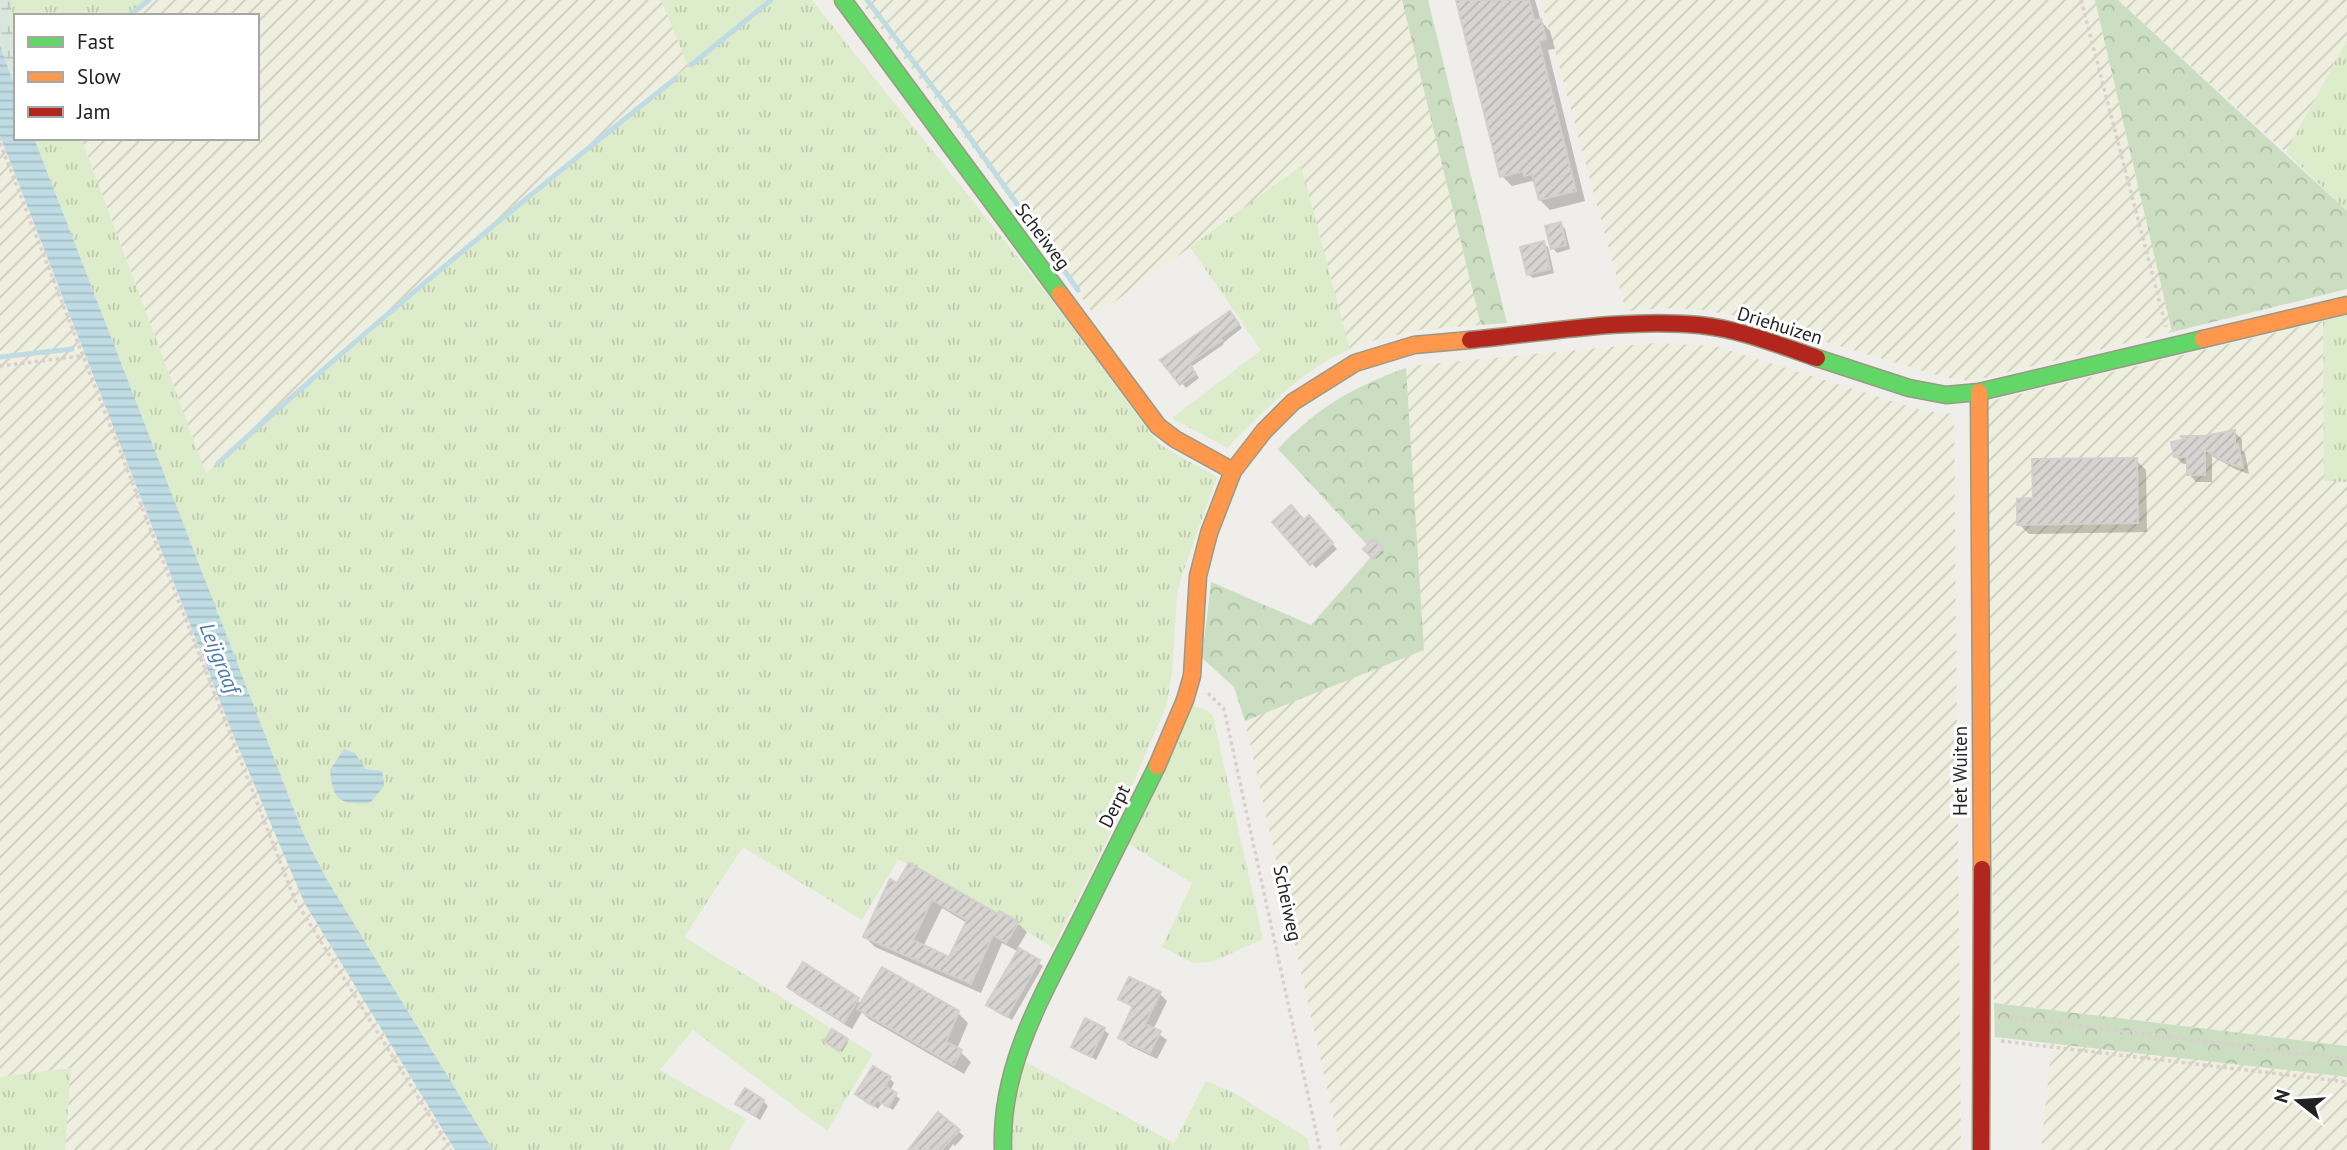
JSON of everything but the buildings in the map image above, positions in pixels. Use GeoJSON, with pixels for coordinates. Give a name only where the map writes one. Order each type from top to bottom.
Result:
{"type":"FeatureCollection","features":[{"type":"Feature","properties":{"kind":"street","name":"Scheiweg"},"geometry":{"type":"LineString","coordinates":[[843,0],[1158,426],[1175,439],[1233,471]]}},
{"type":"Feature","properties":{"kind":"street","name":"Driehuizen"},"geometry":{"type":"LineString","coordinates":[[1233,471],[1264,431],[1293,402],[1317,385],[1355,362],[1414,345],[1632,324],[1699,325],[1746,334],[1909,388],[1945,395],[1979,392],[2347,305]]}},
{"type":"Feature","properties":{"kind":"street","name":"Het Wuiten"},"geometry":{"type":"LineString","coordinates":[[1979,392],[1983,1013],[1981,1150]]}},
{"type":"Feature","properties":{"kind":"street","name":"Derpt"},"geometry":{"type":"LineString","coordinates":[[1003,1150],[1002,1125],[1009,1078],[1025,1031],[1161,759],[1185,700],[1192,676],[1198,576],[1209,533],[1233,471]]}},
{"type":"Feature","properties":{"kind":"path"},"geometry":{"type":"LineString","coordinates":[[2081,0],[2171,347]]}},
{"type":"Feature","properties":{"kind":"path"},"geometry":{"type":"LineString","coordinates":[[0,143],[295,900],[451,1150]]}},
{"type":"Feature","properties":{"kind":"path"},"geometry":{"type":"LineString","coordinates":[[0,366],[82,356]]}},
{"type":"Feature","properties":{"kind":"path","name":"Scheiweg"},"geometry":{"type":"LineString","coordinates":[[1192,676],[1224,709],[1320,1150]]}},
{"type":"Feature","properties":{"kind":"path"},"geometry":{"type":"LineString","coordinates":[[1983,1013],[2347,1059]]}},
{"type":"Feature","properties":{"kind":"path"},"geometry":{"type":"LineString","coordinates":[[1983,1039],[2347,1082]]}},
{"type":"Feature","properties":{"kind":"green space"},"geometry":{"type":"Polygon","coordinates":[[[0,0],[14,0],[10,21],[14,39],[13,81],[0,45],[0,0]]]}},
{"type":"Feature","properties":{"kind":"green space"},"geometry":{"type":"Polygon","coordinates":[[[14,0],[149,0],[132,14],[14,14],[14,45],[7,24],[10,6],[14,0]]]}},
{"type":"Feature","properties":{"kind":"green space"},"geometry":{"type":"Polygon","coordinates":[[[149,0],[661,0],[689,66],[446,267],[206,473],[82,140],[259,140],[259,14],[132,14],[149,0]]]}},
{"type":"Feature","properties":{"kind":"green space"},"geometry":{"type":"Polygon","coordinates":[[[661,0],[812,0],[1047,294],[1154,438],[1165,448],[1217,477],[1177,595],[1167,704],[1119,816],[1053,948],[898,859],[862,920],[743,847],[684,937],[873,1054],[827,1131],[693,1030],[660,1070],[746,1119],[729,1150],[493,1150],[326,878],[303,833],[35,140],[82,140],[206,473],[446,267],[688,66],[661,0]]]}},
{"type":"Feature","properties":{"kind":"green space"},"geometry":{"type":"Polygon","coordinates":[[[859,0],[1402,0],[1481,325],[1418,330],[1350,349],[1301,167],[1095,316],[972,147],[859,0]]]}},
{"type":"Feature","properties":{"kind":"green space"},"geometry":{"type":"Polygon","coordinates":[[[1402,0],[1428,0],[1507,323],[1481,325],[1402,0]]]}},
{"type":"Feature","properties":{"kind":"green space"},"geometry":{"type":"Polygon","coordinates":[[[1541,0],[2095,0],[2172,332],[1972,381],[1947,378],[1738,316],[1665,308],[1626,311],[1541,0]]]}},
{"type":"Feature","properties":{"kind":"green space"},"geometry":{"type":"Polygon","coordinates":[[[2095,0],[2118,0],[2347,211],[2347,289],[2172,332],[2095,0]]]}},
{"type":"Feature","properties":{"kind":"green space"},"geometry":{"type":"Polygon","coordinates":[[[2118,0],[2347,0],[2347,40],[2286,152],[2118,0]]]}},
{"type":"Feature","properties":{"kind":"green space"},"geometry":{"type":"Polygon","coordinates":[[[2347,40],[2347,211],[2286,152],[2347,40]]]}},
{"type":"Feature","properties":{"kind":"green space"},"geometry":{"type":"Polygon","coordinates":[[[0,136],[234,737],[304,902],[455,1150],[65,1150],[70,1068],[0,1077],[0,136]]]}},
{"type":"Feature","properties":{"kind":"green space"},"geometry":{"type":"Polygon","coordinates":[[[1301,166],[1350,349],[1299,380],[1227,448],[1172,418],[1261,350],[1190,247],[1301,166]]]}},
{"type":"Feature","properties":{"kind":"green space"},"geometry":{"type":"Polygon","coordinates":[[[2347,315],[2347,482],[2324,481],[2323,321],[2347,315]]]}},
{"type":"Feature","properties":{"kind":"green space"},"geometry":{"type":"Polygon","coordinates":[[[2323,321],[2324,481],[2347,482],[2347,1046],[1994,1003],[1987,402],[2323,321]]]}},
{"type":"Feature","properties":{"kind":"green space"},"geometry":{"type":"Polygon","coordinates":[[[1654,343],[1715,346],[1924,411],[1954,414],[1961,1150],[1341,1150],[1245,721],[1424,649],[1406,368],[1654,343]]]}},
{"type":"Feature","properties":{"kind":"green space"},"geometry":{"type":"Polygon","coordinates":[[[1406,368],[1424,650],[1245,721],[1234,687],[1202,658],[1211,582],[1311,625],[1370,558],[1372,550],[1278,449],[1336,400],[1406,368]]]}},
{"type":"Feature","properties":{"kind":"green space"},"geometry":{"type":"Polygon","coordinates":[[[1191,705],[1207,710],[1213,716],[1263,939],[1211,962],[1193,963],[1162,947],[1192,883],[1129,844],[1191,705]]]}},
{"type":"Feature","properties":{"kind":"green space"},"geometry":{"type":"Polygon","coordinates":[[[1994,1003],[2347,1046],[2347,1077],[1995,1037],[1994,1003]]]}},
{"type":"Feature","properties":{"kind":"green space"},"geometry":{"type":"Polygon","coordinates":[[[2052,1043],[2347,1077],[2347,1150],[2041,1150],[2052,1043]]]}},
{"type":"Feature","properties":{"kind":"green space"},"geometry":{"type":"Polygon","coordinates":[[[1024,1061],[1174,1143],[1206,1081],[1234,1093],[1307,1138],[1310,1150],[1013,1150],[1012,1125],[1024,1061]]]}},
{"type":"Feature","properties":{"kind":"green space"},"geometry":{"type":"Polygon","coordinates":[[[71,1068],[65,1150],[0,1150],[0,1077],[71,1068]]]}},
{"type":"Feature","properties":{"kind":"water","name":"Leijgraaf"},"geometry":{"type":"Polygon","coordinates":[[[0,45],[14,84],[14,140],[35,140],[303,833],[326,878],[493,1150],[455,1150],[304,902],[234,737],[0,136],[0,45]]]}},
{"type":"Feature","properties":{"kind":"water"},"geometry":{"type":"Polygon","coordinates":[[[344,749],[355,753],[365,769],[382,771],[384,786],[370,803],[351,803],[340,799],[333,788],[330,770],[344,749]]]}},
{"type":"Feature","properties":{"kind":"waterway"},"geometry":{"type":"LineString","coordinates":[[132,14],[149,0]]}},
{"type":"Feature","properties":{"kind":"waterway"},"geometry":{"type":"LineString","coordinates":[[691,65],[771,0]]}},
{"type":"Feature","properties":{"kind":"waterway"},"geometry":{"type":"LineString","coordinates":[[867,0],[956,118],[1078,290]]}},
{"type":"Feature","properties":{"kind":"waterway"},"geometry":{"type":"LineString","coordinates":[[217,464],[329,364],[444,267],[676,78]]}},
{"type":"Feature","properties":{"kind":"waterway"},"geometry":{"type":"LineString","coordinates":[[0,357],[72,349]]}},
{"type":"Feature","properties":{"kind":"traffic: fast"},"geometry":{"type":"LineString","coordinates":[[843,0],[1060,294]]}},
{"type":"Feature","properties":{"kind":"traffic: fast"},"geometry":{"type":"LineString","coordinates":[[1817,358],[1909,388],[1946,395],[1979,392],[2203,339]]}},
{"type":"Feature","properties":{"kind":"traffic: fast"},"geometry":{"type":"LineString","coordinates":[[1003,1150],[1008,1091],[1025,1035],[1157,766]]}},
{"type":"Feature","properties":{"kind":"traffic: slow"},"geometry":{"type":"LineString","coordinates":[[1060,294],[1158,426],[1175,439],[1233,471]]}},
{"type":"Feature","properties":{"kind":"traffic: slow"},"geometry":{"type":"LineString","coordinates":[[2203,339],[2347,305]]}},
{"type":"Feature","properties":{"kind":"traffic: slow"},"geometry":{"type":"LineString","coordinates":[[1157,766],[1185,700],[1192,676],[1198,576],[1209,533],[1233,471],[1264,431],[1293,402],[1355,363],[1414,345],[1470,340]]}},
{"type":"Feature","properties":{"kind":"traffic: slow"},"geometry":{"type":"LineString","coordinates":[[1979,392],[1982,869]]}},
{"type":"Feature","properties":{"kind":"traffic: jam"},"geometry":{"type":"LineString","coordinates":[[1470,340],[1585,327],[1671,323],[1729,330],[1817,358]]}},
{"type":"Feature","properties":{"kind":"traffic: jam"},"geometry":{"type":"LineString","coordinates":[[1981,1150],[1982,869]]}}]}
